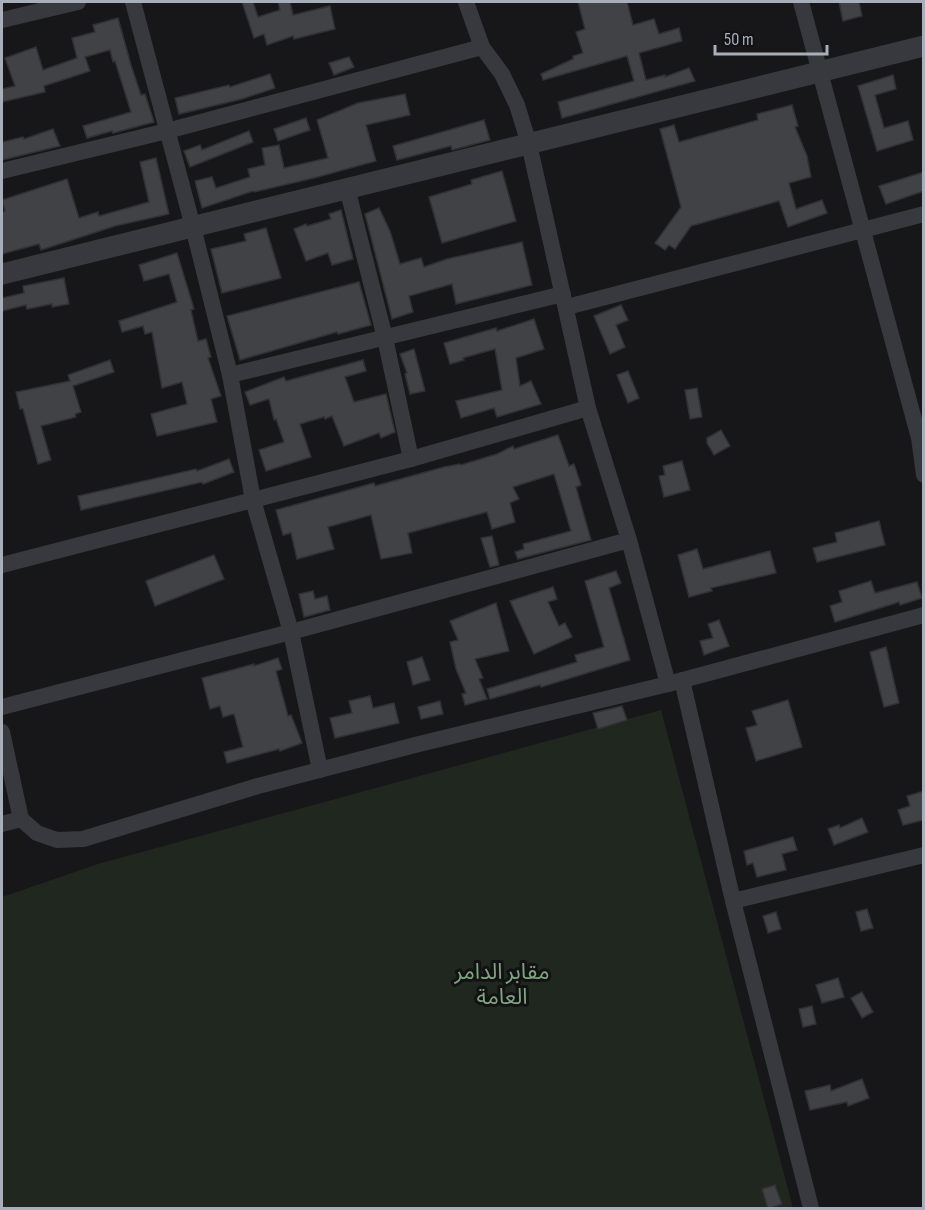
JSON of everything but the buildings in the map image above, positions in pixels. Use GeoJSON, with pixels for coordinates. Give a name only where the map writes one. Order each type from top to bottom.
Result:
{"type":"FeatureCollection","features":[{"type":"Feature","properties":{"kind":"street"},"geometry":{"type":"LineString","coordinates":[[2,20],[78,2]]}},
{"type":"Feature","properties":{"kind":"street"},"geometry":{"type":"LineString","coordinates":[[133,2],[230,375],[253,501],[291,632],[320,771]]}},
{"type":"Feature","properties":{"kind":"street"},"geometry":{"type":"LineString","coordinates":[[466,2],[482,47],[502,74],[517,105],[529,144],[588,408],[628,540],[675,682],[811,1209]]}},
{"type":"Feature","properties":{"kind":"street"},"geometry":{"type":"LineString","coordinates":[[801,2],[919,438],[924,475]]}},
{"type":"Feature","properties":{"kind":"street"},"geometry":{"type":"LineString","coordinates":[[2,274],[924,46]]}},
{"type":"Feature","properties":{"kind":"street"},"geometry":{"type":"LineString","coordinates":[[2,171],[167,131],[482,47]]}},
{"type":"Feature","properties":{"kind":"street"},"geometry":{"type":"LineString","coordinates":[[347,188],[385,338],[411,459]]}},
{"type":"Feature","properties":{"kind":"street"},"geometry":{"type":"LineString","coordinates":[[230,375],[385,338],[565,301],[863,231],[924,214]]}},
{"type":"Feature","properties":{"kind":"street"},"geometry":{"type":"LineString","coordinates":[[2,565],[411,459],[588,408]]}},
{"type":"Feature","properties":{"kind":"street"},"geometry":{"type":"LineString","coordinates":[[2,707],[291,632],[628,540]]}},
{"type":"Feature","properties":{"kind":"street"},"geometry":{"type":"LineString","coordinates":[[2,732],[21,819],[37,833],[57,840],[83,838],[258,786],[675,682],[924,615]]}},
{"type":"Feature","properties":{"kind":"street"},"geometry":{"type":"LineString","coordinates":[[2,824],[21,819]]}},
{"type":"Feature","properties":{"kind":"street"},"geometry":{"type":"LineString","coordinates":[[733,901],[924,855]]}},
{"type":"Feature","properties":{"kind":"green space","name":"مقابر الدامر العامة"},"geometry":{"type":"Polygon","coordinates":[[[661,710],[793,1208],[2,1208],[2,897],[98,864],[661,710]]]}}]}
